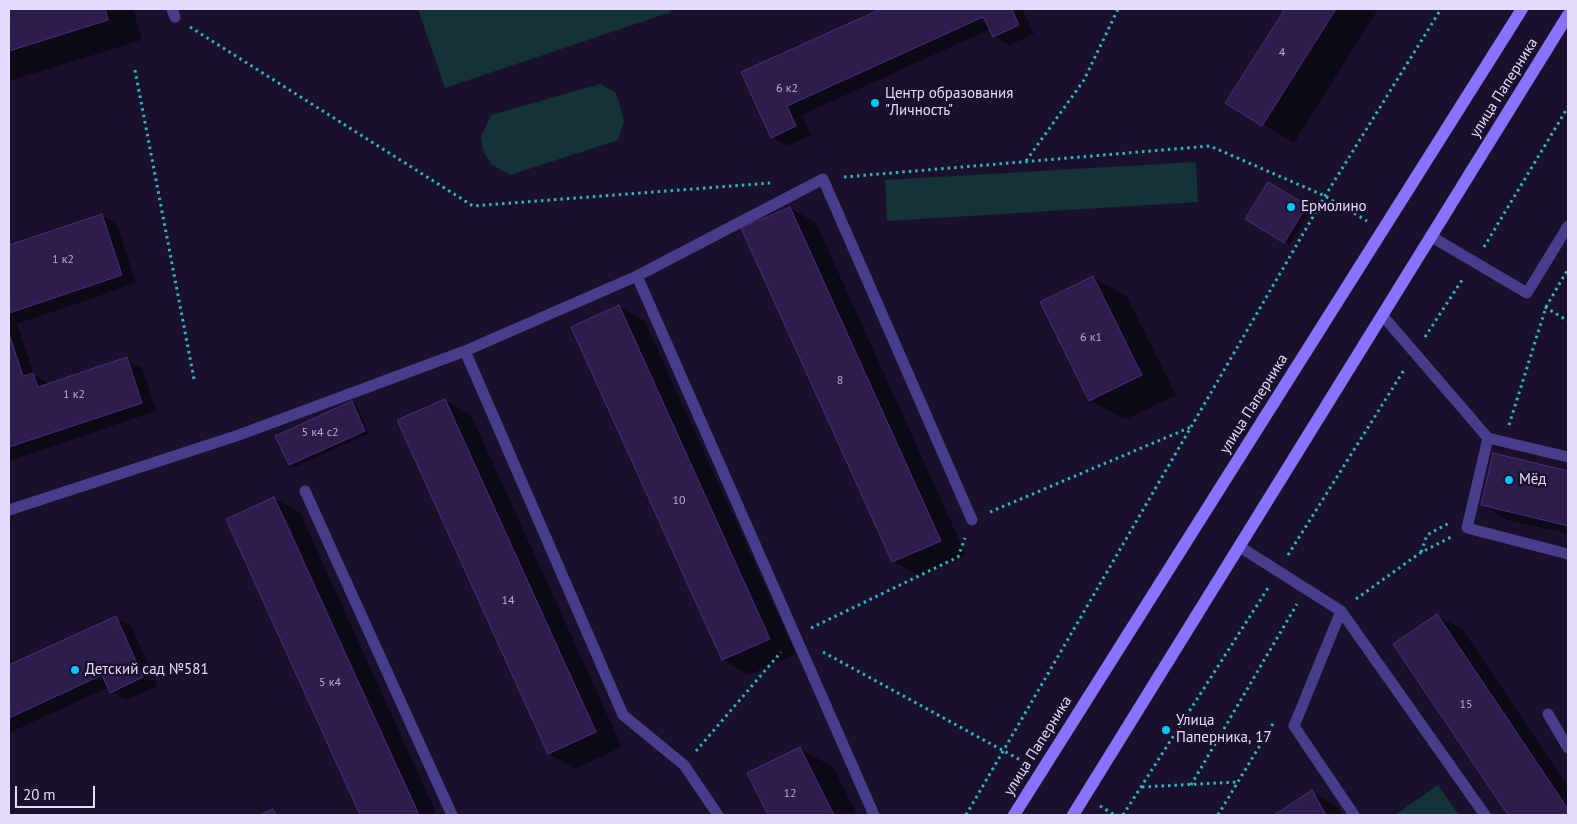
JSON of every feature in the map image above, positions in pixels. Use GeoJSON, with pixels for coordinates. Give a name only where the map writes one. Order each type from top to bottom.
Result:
{"type":"FeatureCollection","features":[{"type":"Feature","properties":{"kind":"main road","name":"улица Паперника"},"geometry":{"type":"LineString","coordinates":[[1014,815],[1522,9]]}},
{"type":"Feature","properties":{"kind":"main road","name":"улица Паперника"},"geometry":{"type":"LineString","coordinates":[[1073,815],[1568,15]]}},
{"type":"Feature","properties":{"kind":"lane"},"geometry":{"type":"LineString","coordinates":[[9,510],[239,435],[465,351],[637,276],[823,179],[972,520]]}},
{"type":"Feature","properties":{"kind":"lane"},"geometry":{"type":"LineString","coordinates":[[1432,237],[1527,293],[1568,226]]}},
{"type":"Feature","properties":{"kind":"lane"},"geometry":{"type":"LineString","coordinates":[[637,276],[874,815]]}},
{"type":"Feature","properties":{"kind":"lane"},"geometry":{"type":"LineString","coordinates":[[1383,316],[1488,438],[1568,457]]}},
{"type":"Feature","properties":{"kind":"lane"},"geometry":{"type":"LineString","coordinates":[[465,351],[623,716],[684,765],[718,815]]}},
{"type":"Feature","properties":{"kind":"lane"},"geometry":{"type":"LineString","coordinates":[[1488,438],[1468,528],[1568,554]]}},
{"type":"Feature","properties":{"kind":"lane"},"geometry":{"type":"LineString","coordinates":[[305,491],[452,815]]}},
{"type":"Feature","properties":{"kind":"lane"},"geometry":{"type":"LineString","coordinates":[[1240,547],[1341,610],[1486,815]]}},
{"type":"Feature","properties":{"kind":"lane"},"geometry":{"type":"LineString","coordinates":[[1341,610],[1294,726],[1354,815]]}},
{"type":"Feature","properties":{"kind":"lane"},"geometry":{"type":"LineString","coordinates":[[1548,714],[1568,748]]}},
{"type":"Feature","properties":{"kind":"path"},"geometry":{"type":"LineString","coordinates":[[1026,162],[1084,80],[1118,9]]}},
{"type":"Feature","properties":{"kind":"path"},"geometry":{"type":"LineString","coordinates":[[966,815],[1326,196],[1441,9]]}},
{"type":"Feature","properties":{"kind":"path"},"geometry":{"type":"LineString","coordinates":[[173,13],[473,206],[776,183]]}},
{"type":"Feature","properties":{"kind":"path"},"geometry":{"type":"LineString","coordinates":[[135,70],[194,379]]}},
{"type":"Feature","properties":{"kind":"path"},"geometry":{"type":"LineString","coordinates":[[1124,815],[1475,261],[1568,107]]}},
{"type":"Feature","properties":{"kind":"path"},"geometry":{"type":"LineString","coordinates":[[823,179],[1210,146],[1326,196]]}},
{"type":"Feature","properties":{"kind":"path"},"geometry":{"type":"LineString","coordinates":[[1514,410],[1546,307],[1568,269]]}},
{"type":"Feature","properties":{"kind":"path"},"geometry":{"type":"LineString","coordinates":[[684,765],[795,636],[958,557],[972,520],[1192,426]]}},
{"type":"Feature","properties":{"kind":"path"},"geometry":{"type":"LineString","coordinates":[[1420,553],[1427,535],[1472,511]]}},
{"type":"Feature","properties":{"kind":"path"},"geometry":{"type":"LineString","coordinates":[[1191,785],[1306,588]]}},
{"type":"Feature","properties":{"kind":"path"},"geometry":{"type":"LineString","coordinates":[[795,636],[1004,750]]}},
{"type":"Feature","properties":{"kind":"path"},"geometry":{"type":"LineString","coordinates":[[1141,787],[1238,782]]}},
{"type":"Feature","properties":{"kind":"green space"},"geometry":{"type":"Polygon","coordinates":[[[418,9],[670,9],[671,12],[445,88],[418,9]]]}},
{"type":"Feature","properties":{"kind":"green space"},"geometry":{"type":"Polygon","coordinates":[[[600,84],[616,93],[624,121],[618,140],[510,175],[491,164],[483,150],[481,137],[491,115],[600,84]]]}},
{"type":"Feature","properties":{"kind":"green space"},"geometry":{"type":"Polygon","coordinates":[[[1196,162],[1198,202],[887,221],[885,180],[1196,162]]]}},
{"type":"Feature","properties":{"kind":"green space"},"geometry":{"type":"Polygon","coordinates":[[[1438,785],[1459,815],[1395,815],[1438,785]]]}},
{"type":"Feature","properties":{"kind":"building"},"geometry":{"type":"Polygon","coordinates":[[[9,9],[105,9],[108,20],[9,51],[9,9]]]}},
{"type":"Feature","properties":{"kind":"building"},"geometry":{"type":"Polygon","coordinates":[[[881,9],[1012,9],[1019,25],[993,37],[983,17],[787,106],[796,126],[771,138],[741,72],[881,9]]]}},
{"type":"Feature","properties":{"kind":"building"},"geometry":{"type":"Polygon","coordinates":[[[1285,9],[1336,9],[1262,126],[1225,103],[1285,9]]]}},
{"type":"Feature","properties":{"kind":"building"},"geometry":{"type":"Polygon","coordinates":[[[1268,182],[1307,205],[1284,243],[1245,219],[1268,182]]]}},
{"type":"Feature","properties":{"kind":"building"},"geometry":{"type":"Polygon","coordinates":[[[790,207],[941,541],[892,562],[741,228],[790,207]]]}},
{"type":"Feature","properties":{"kind":"building"},"geometry":{"type":"Polygon","coordinates":[[[102,214],[122,275],[9,313],[9,245],[102,214]]]}},
{"type":"Feature","properties":{"kind":"building"},"geometry":{"type":"Polygon","coordinates":[[[1093,276],[1142,375],[1089,401],[1040,302],[1093,276]]]}},
{"type":"Feature","properties":{"kind":"building"},"geometry":{"type":"Polygon","coordinates":[[[619,305],[770,639],[722,660],[571,327],[619,305]]]}},
{"type":"Feature","properties":{"kind":"building"},"geometry":{"type":"Polygon","coordinates":[[[9,334],[23,376],[33,373],[38,387],[127,357],[142,403],[9,447],[9,334]]]}},
{"type":"Feature","properties":{"kind":"building"},"geometry":{"type":"Polygon","coordinates":[[[445,399],[596,732],[548,754],[397,420],[445,399]]]}},
{"type":"Feature","properties":{"kind":"building"},"geometry":{"type":"Polygon","coordinates":[[[352,401],[365,431],[289,465],[275,436],[352,401]]]}},
{"type":"Feature","properties":{"kind":"building"},"geometry":{"type":"Polygon","coordinates":[[[1493,453],[1568,471],[1568,526],[1481,505],[1493,453]]]}},
{"type":"Feature","properties":{"kind":"building"},"geometry":{"type":"Polygon","coordinates":[[[274,497],[419,815],[360,815],[226,519],[274,497]]]}},
{"type":"Feature","properties":{"kind":"building"},"geometry":{"type":"Polygon","coordinates":[[[1437,614],[1568,809],[1568,815],[1508,815],[1393,644],[1437,614]]]}},
{"type":"Feature","properties":{"kind":"building","name":"Детский сад №581"},"geometry":{"type":"Polygon","coordinates":[[[116,616],[143,677],[110,693],[102,675],[9,718],[9,665],[116,616]]]}},
{"type":"Feature","properties":{"kind":"building"},"geometry":{"type":"Polygon","coordinates":[[[800,747],[834,815],[768,815],[747,773],[800,747]]]}},
{"type":"Feature","properties":{"kind":"building"},"geometry":{"type":"Polygon","coordinates":[[[1312,790],[1326,815],[1274,815],[1312,790]]]}},
{"type":"Feature","properties":{"kind":"building"},"geometry":{"type":"Polygon","coordinates":[[[273,809],[276,815],[260,815],[273,809]]]}},
{"type":"Feature","properties":{"kind":"place","name":"Центр образования \"Личность\""},"geometry":{"type":"Point","coordinates":[875,103]}},
{"type":"Feature","properties":{"kind":"place","name":"Ермолино"},"geometry":{"type":"Point","coordinates":[1291,207]}},
{"type":"Feature","properties":{"kind":"place","name":"Мёд"},"geometry":{"type":"Point","coordinates":[1509,480]}},
{"type":"Feature","properties":{"kind":"place","name":"Детский сад №581"},"geometry":{"type":"Point","coordinates":[75,670]}},
{"type":"Feature","properties":{"kind":"place","name":"Улица Паперника, 17"},"geometry":{"type":"Point","coordinates":[1166,730]}}]}
